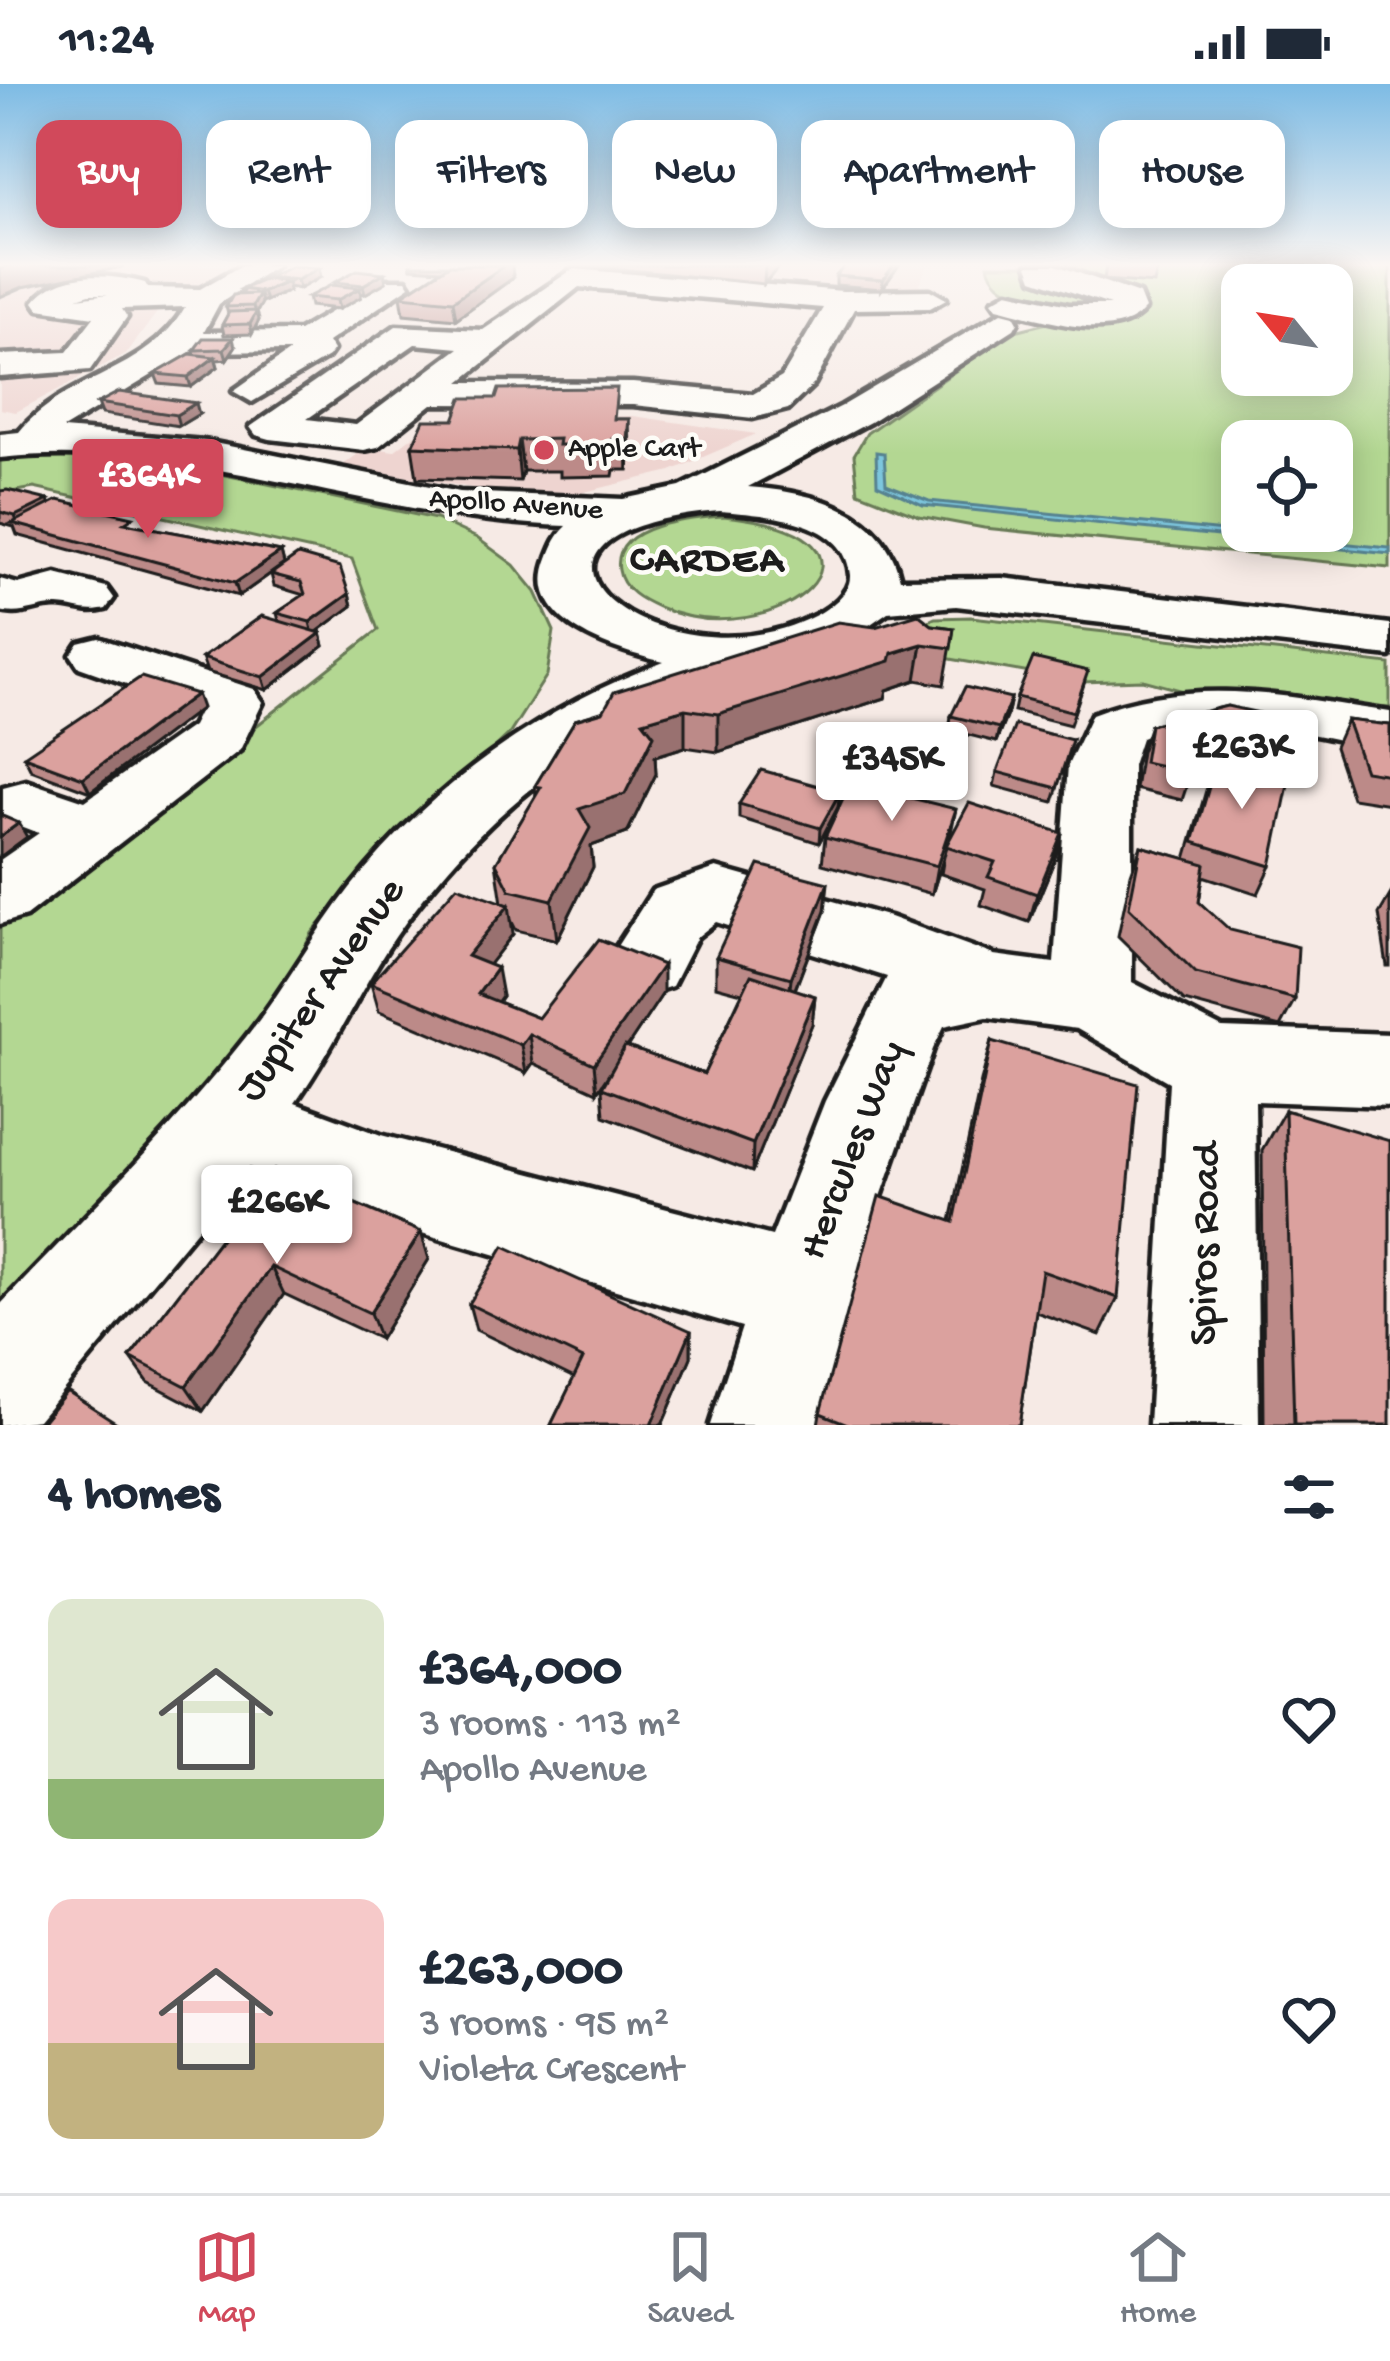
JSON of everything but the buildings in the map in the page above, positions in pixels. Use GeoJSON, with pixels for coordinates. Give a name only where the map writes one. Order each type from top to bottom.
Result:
{"type":"FeatureCollection","features":[{"type":"Feature","properties":{"kind":"street"},"geometry":{"type":"LineString","coordinates":[[4,353],[76,362],[103,328]]}},
{"type":"Feature","properties":{"kind":"street"},"geometry":{"type":"LineString","coordinates":[[17,444],[56,412],[143,369],[182,342],[190,328]]}},
{"type":"Feature","properties":{"kind":"street"},"geometry":{"type":"LineString","coordinates":[[182,342],[306,341],[328,328]]}},
{"type":"Feature","properties":{"kind":"street"},"geometry":{"type":"LineString","coordinates":[[489,341],[408,333],[270,427],[364,438],[507,328]]}},
{"type":"Feature","properties":{"kind":"street"},"geometry":{"type":"LineString","coordinates":[[422,393],[633,394],[753,406],[776,401],[796,384],[810,328]]}},
{"type":"Feature","properties":{"kind":"street"},"geometry":{"type":"LineString","coordinates":[[943,356],[958,328]]}},
{"type":"Feature","properties":{"kind":"street"},"geometry":{"type":"LineString","coordinates":[[581,595],[577,545],[624,513],[693,498],[856,414],[943,356],[961,328]]}},
{"type":"Feature","properties":{"kind":"street"},"geometry":{"type":"LineString","coordinates":[[236,401],[316,350],[306,341]]}},
{"type":"Feature","properties":{"kind":"street"},"geometry":{"type":"LineString","coordinates":[[751,650],[801,640],[842,624],[867,601],[875,576],[868,551],[836,524],[808,476],[815,452],[856,414]]}},
{"type":"Feature","properties":{"kind":"street","name":"Apollo Avenue"},"geometry":{"type":"LineString","coordinates":[[17,444],[154,446],[508,512],[624,513]]}},
{"type":"Feature","properties":{"kind":"street","name":"Apollo Avenue"},"geometry":{"type":"LineString","coordinates":[[409,497],[485,523],[581,595],[663,645],[751,650]]}},
{"type":"Feature","properties":{"kind":"street"},"geometry":{"type":"LineString","coordinates":[[693,498],[786,504],[836,524],[998,561],[1390,605]]}},
{"type":"Feature","properties":{"kind":"street"},"geometry":{"type":"LineString","coordinates":[[0,595],[18,600],[56,590],[88,598]]}},
{"type":"Feature","properties":{"kind":"street"},"geometry":{"type":"LineString","coordinates":[[867,601],[952,590],[1390,640]]}},
{"type":"Feature","properties":{"kind":"street","name":"Jupiter Avenue"},"geometry":{"type":"LineString","coordinates":[[0,1382],[153,1218],[279,1059],[377,906],[450,823],[510,768],[578,682],[581,595]]}},
{"type":"Feature","properties":{"kind":"street","name":"Jupiter Avenue"},"geometry":{"type":"LineString","coordinates":[[510,768],[616,701],[751,650]]}},
{"type":"Feature","properties":{"kind":"street"},"geometry":{"type":"LineString","coordinates":[[0,897],[218,737],[232,702],[98,655]]}},
{"type":"Feature","properties":{"kind":"street"},"geometry":{"type":"LineString","coordinates":[[1092,999],[1100,765],[1114,728],[1150,709],[1205,704],[1390,731]]}},
{"type":"Feature","properties":{"kind":"street"},"geometry":{"type":"LineString","coordinates":[[26,803],[90,828]]}},
{"type":"Feature","properties":{"kind":"street"},"geometry":{"type":"LineString","coordinates":[[644,964],[674,910],[691,897],[716,895],[890,946],[987,986]]}},
{"type":"Feature","properties":{"kind":"street","name":"Hercules Way"},"geometry":{"type":"LineString","coordinates":[[802,1294],[885,1057],[916,1000],[987,986],[1092,999],[1211,1064],[1390,1070]]}},
{"type":"Feature","properties":{"kind":"street","name":"Spiros Road"},"geometry":{"type":"LineString","coordinates":[[1204,1425],[1211,1064]]}},
{"type":"Feature","properties":{"kind":"street"},"geometry":{"type":"LineString","coordinates":[[231,1119],[381,1178],[802,1294],[765,1425]]}},
{"type":"Feature","properties":{"kind":"shaded area"},"geometry":{"type":"Polygon","coordinates":[[[0,328],[146,328],[127,353],[16,412],[0,409],[0,328]]]}},
{"type":"Feature","properties":{"kind":"shaded area"},"geometry":{"type":"Polygon","coordinates":[[[633,416],[756,434],[671,471],[576,494],[497,492],[342,466],[367,447],[394,451],[435,419],[633,416]]]}},
{"type":"Feature","properties":{"kind":"green space"},"geometry":{"type":"Polygon","coordinates":[[[1029,328],[1221,328],[1221,396],[1353,396],[1353,328],[1390,328],[1390,568],[1228,552],[1353,552],[1353,420],[1221,420],[1221,551],[984,528],[919,516],[858,492],[854,455],[867,433],[1011,332],[1029,328]]]}},
{"type":"Feature","properties":{"kind":"green space"},"geometry":{"type":"Polygon","coordinates":[[[27,454],[129,455],[436,519],[477,538],[514,565],[536,592],[554,631],[547,675],[510,733],[371,864],[312,933],[271,1012],[0,1326],[0,928],[378,630],[352,559],[34,488],[0,494],[0,459],[27,454]]]}},
{"type":"Feature","properties":{"kind":"green space"},"geometry":{"type":"Polygon","coordinates":[[[723,516],[782,527],[813,546],[821,567],[810,588],[784,606],[747,617],[703,619],[658,607],[628,589],[619,570],[620,555],[628,542],[657,526],[723,516]]]}},
{"type":"Feature","properties":{"kind":"green space"},"geometry":{"type":"Polygon","coordinates":[[[971,617],[1390,664],[1390,708],[1195,694],[1143,680],[1081,682],[917,653],[899,635],[935,618],[971,617]]]}},
{"type":"Feature","properties":{"kind":"water"},"geometry":{"type":"Polygon","coordinates":[[[876,452],[884,453],[886,484],[929,501],[1221,531],[1221,536],[923,505],[877,484],[876,452]]]}},
{"type":"Feature","properties":{"kind":"water"},"geometry":{"type":"Polygon","coordinates":[[[1353,544],[1390,548],[1390,554],[1353,550],[1353,544]]]}},
{"type":"Feature","properties":{"kind":"place","name":"Apple Cart"},"geometry":{"type":"Point","coordinates":[544,450]}},
{"type":"Feature","properties":{"kind":"district","name":"CARDEA"},"geometry":{"type":"Point","coordinates":[708,563]}}]}
